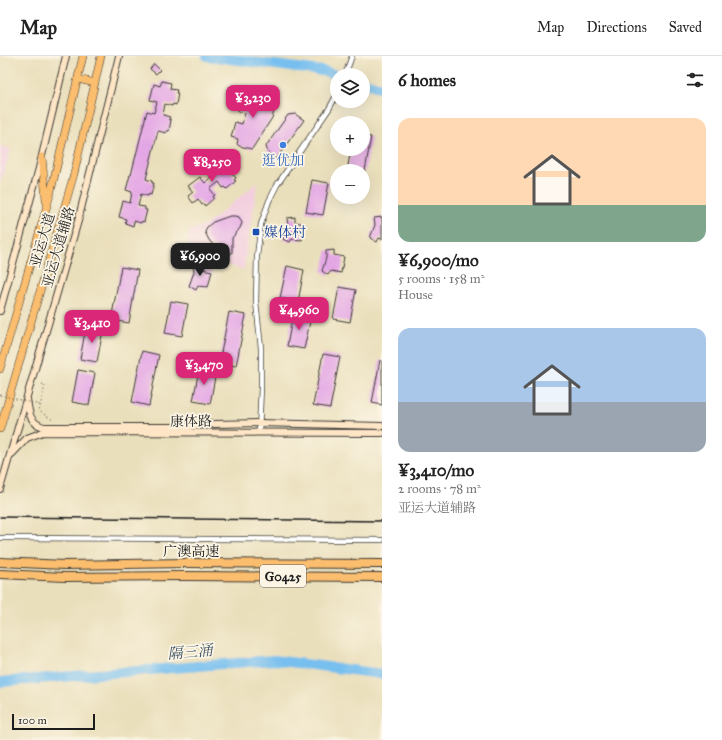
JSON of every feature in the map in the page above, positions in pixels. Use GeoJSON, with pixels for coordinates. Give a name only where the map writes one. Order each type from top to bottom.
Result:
{"type":"FeatureCollection","features":[{"type":"Feature","properties":{"kind":"highway","name":"广澳高速"},"geometry":{"type":"LineString","coordinates":[[0,562],[65,565],[186,563],[382,564]]}},
{"type":"Feature","properties":{"kind":"highway","name":"广澳高速"},"geometry":{"type":"LineString","coordinates":[[0,574],[65,577],[382,577]]}},
{"type":"Feature","properties":{"kind":"main road","name":"亚运大道"},"geometry":{"type":"LineString","coordinates":[[0,369],[47,205],[83,57]]}},
{"type":"Feature","properties":{"kind":"main road","name":"亚运大道"},"geometry":{"type":"LineString","coordinates":[[0,429],[74,174],[101,60]]}},
{"type":"Feature","properties":{"kind":"main road"},"geometry":{"type":"LineString","coordinates":[[78,79],[95,83]]}},
{"type":"Feature","properties":{"kind":"main road"},"geometry":{"type":"LineString","coordinates":[[42,157],[47,205]]}},
{"type":"Feature","properties":{"kind":"street"},"geometry":{"type":"LineString","coordinates":[[0,311],[42,157],[66,56]]}},
{"type":"Feature","properties":{"kind":"street","name":"亚运大道辅路"},"geometry":{"type":"LineString","coordinates":[[0,489],[78,221],[119,56]]}},
{"type":"Feature","properties":{"kind":"street"},"geometry":{"type":"LineString","coordinates":[[348,68],[352,56]]}},
{"type":"Feature","properties":{"kind":"street"},"geometry":{"type":"LineString","coordinates":[[259,432],[261,387],[260,348],[256,302],[257,256],[260,230],[269,201],[277,185],[330,106]]}},
{"type":"Feature","properties":{"kind":"street","name":"康体路"},"geometry":{"type":"LineString","coordinates":[[26,397],[31,417],[37,426],[44,427],[185,427],[215,424],[259,423],[382,426]]}},
{"type":"Feature","properties":{"kind":"street","name":"康体路"},"geometry":{"type":"LineString","coordinates":[[9,457],[27,438],[43,432],[173,434],[382,432]]}},
{"type":"Feature","properties":{"kind":"street"},"geometry":{"type":"LineString","coordinates":[[0,538],[382,540]]}},
{"type":"Feature","properties":{"kind":"path"},"geometry":{"type":"LineString","coordinates":[[42,384],[46,385],[39,411],[53,420]]}},
{"type":"Feature","properties":{"kind":"path"},"geometry":{"type":"LineString","coordinates":[[0,395],[40,405]]}},
{"type":"Feature","properties":{"kind":"shaded area"},"geometry":{"type":"Polygon","coordinates":[[[0,146],[11,149],[0,183],[0,146]]]}},
{"type":"Feature","properties":{"kind":"shaded area"},"geometry":{"type":"Polygon","coordinates":[[[258,182],[248,237],[244,270],[201,257],[188,249],[189,231],[206,225],[258,182]]]}},
{"type":"Feature","properties":{"kind":"building"},"geometry":{"type":"Polygon","coordinates":[[[154,64],[160,70],[156,74],[150,69],[154,64]]]}},
{"type":"Feature","properties":{"kind":"building"},"geometry":{"type":"Polygon","coordinates":[[[162,81],[171,83],[170,89],[177,90],[176,105],[173,104],[172,106],[165,104],[163,115],[170,117],[169,119],[171,120],[169,131],[166,131],[166,133],[158,131],[146,179],[154,183],[151,195],[149,194],[148,196],[141,194],[138,206],[145,207],[145,210],[147,210],[144,222],[142,221],[141,223],[134,221],[133,226],[125,223],[126,219],[119,217],[123,201],[130,203],[132,192],[126,190],[147,111],[154,113],[157,102],[150,100],[154,84],[160,86],[162,81]]]}},
{"type":"Feature","properties":{"kind":"building"},"geometry":{"type":"Polygon","coordinates":[[[251,93],[277,100],[272,118],[252,149],[239,146],[237,144],[238,139],[231,137],[235,122],[242,124],[245,113],[238,111],[242,96],[249,98],[251,93]]]}},
{"type":"Feature","properties":{"kind":"building"},"geometry":{"type":"Polygon","coordinates":[[[295,114],[304,120],[276,159],[268,153],[266,146],[288,115],[295,114]]]}},
{"type":"Feature","properties":{"kind":"building"},"geometry":{"type":"Polygon","coordinates":[[[350,156],[368,156],[366,164],[348,164],[350,156]]]}},
{"type":"Feature","properties":{"kind":"building"},"geometry":{"type":"Polygon","coordinates":[[[221,160],[226,166],[230,163],[236,169],[231,172],[236,178],[234,180],[236,181],[227,189],[225,187],[223,188],[219,182],[210,189],[215,195],[213,196],[214,198],[205,206],[204,204],[202,205],[198,199],[193,203],[188,196],[193,192],[188,186],[200,177],[205,183],[214,176],[209,170],[221,160]]]}},
{"type":"Feature","properties":{"kind":"building"},"geometry":{"type":"Polygon","coordinates":[[[312,180],[329,183],[323,215],[306,212],[312,180]]]}},
{"type":"Feature","properties":{"kind":"building"},"geometry":{"type":"Polygon","coordinates":[[[230,216],[239,217],[242,223],[232,238],[232,253],[228,255],[214,246],[205,232],[207,227],[213,222],[230,216]]]}},
{"type":"Feature","properties":{"kind":"building"},"geometry":{"type":"Polygon","coordinates":[[[295,217],[295,222],[305,224],[302,240],[292,239],[290,242],[283,239],[288,225],[287,218],[295,217]]]}},
{"type":"Feature","properties":{"kind":"building"},"geometry":{"type":"Polygon","coordinates":[[[382,217],[382,239],[379,238],[377,242],[370,238],[375,225],[374,218],[382,217]]]}},
{"type":"Feature","properties":{"kind":"building"},"geometry":{"type":"Polygon","coordinates":[[[334,250],[334,255],[344,257],[341,273],[331,271],[328,275],[322,271],[326,258],[326,251],[334,250]]]}},
{"type":"Feature","properties":{"kind":"building"},"geometry":{"type":"Polygon","coordinates":[[[201,264],[202,269],[212,271],[208,287],[198,286],[196,290],[189,286],[194,272],[193,265],[201,264]]]}},
{"type":"Feature","properties":{"kind":"building"},"geometry":{"type":"Polygon","coordinates":[[[287,266],[304,270],[298,302],[280,298],[287,266]]]}},
{"type":"Feature","properties":{"kind":"building"},"geometry":{"type":"Polygon","coordinates":[[[121,267],[138,270],[129,323],[111,320],[121,267]]]}},
{"type":"Feature","properties":{"kind":"building"},"geometry":{"type":"Polygon","coordinates":[[[339,287],[356,290],[350,322],[333,319],[339,287]]]}},
{"type":"Feature","properties":{"kind":"building"},"geometry":{"type":"Polygon","coordinates":[[[171,301],[188,304],[182,336],[165,333],[171,301]]]}},
{"type":"Feature","properties":{"kind":"building"},"geometry":{"type":"Polygon","coordinates":[[[229,312],[246,315],[236,366],[219,363],[229,312]]]}},
{"type":"Feature","properties":{"kind":"building"},"geometry":{"type":"Polygon","coordinates":[[[293,314],[311,317],[304,349],[287,346],[293,314]]]}},
{"type":"Feature","properties":{"kind":"building"},"geometry":{"type":"Polygon","coordinates":[[[86,327],[103,330],[97,362],[80,359],[86,327]]]}},
{"type":"Feature","properties":{"kind":"building"},"geometry":{"type":"Polygon","coordinates":[[[142,351],[159,355],[149,406],[132,402],[142,351]]]}},
{"type":"Feature","properties":{"kind":"building"},"geometry":{"type":"Polygon","coordinates":[[[323,354],[340,357],[330,408],[313,405],[323,354]]]}},
{"type":"Feature","properties":{"kind":"building"},"geometry":{"type":"Polygon","coordinates":[[[380,360],[382,361],[382,405],[372,403],[380,360]]]}},
{"type":"Feature","properties":{"kind":"building"},"geometry":{"type":"Polygon","coordinates":[[[199,369],[216,372],[210,404],[193,401],[199,369]]]}},
{"type":"Feature","properties":{"kind":"building"},"geometry":{"type":"Polygon","coordinates":[[[78,370],[95,373],[89,405],[72,402],[78,370]]]}},
{"type":"Feature","properties":{"kind":"waterway"},"geometry":{"type":"LineString","coordinates":[[207,56],[330,73]]}},
{"type":"Feature","properties":{"kind":"waterway"},"geometry":{"type":"LineString","coordinates":[[370,84],[382,88]]}},
{"type":"Feature","properties":{"kind":"waterway","name":"隔三涌"},"geometry":{"type":"LineString","coordinates":[[0,682],[274,660],[382,674]]}},
{"type":"Feature","properties":{"kind":"railway"},"geometry":{"type":"LineString","coordinates":[[0,517],[382,521]]}},
{"type":"Feature","properties":{"kind":"place","name":"逛优加"},"geometry":{"type":"Point","coordinates":[283,145]}},
{"type":"Feature","properties":{"kind":"place","name":"媒体村"},"geometry":{"type":"Point","coordinates":[256,232]}}]}
